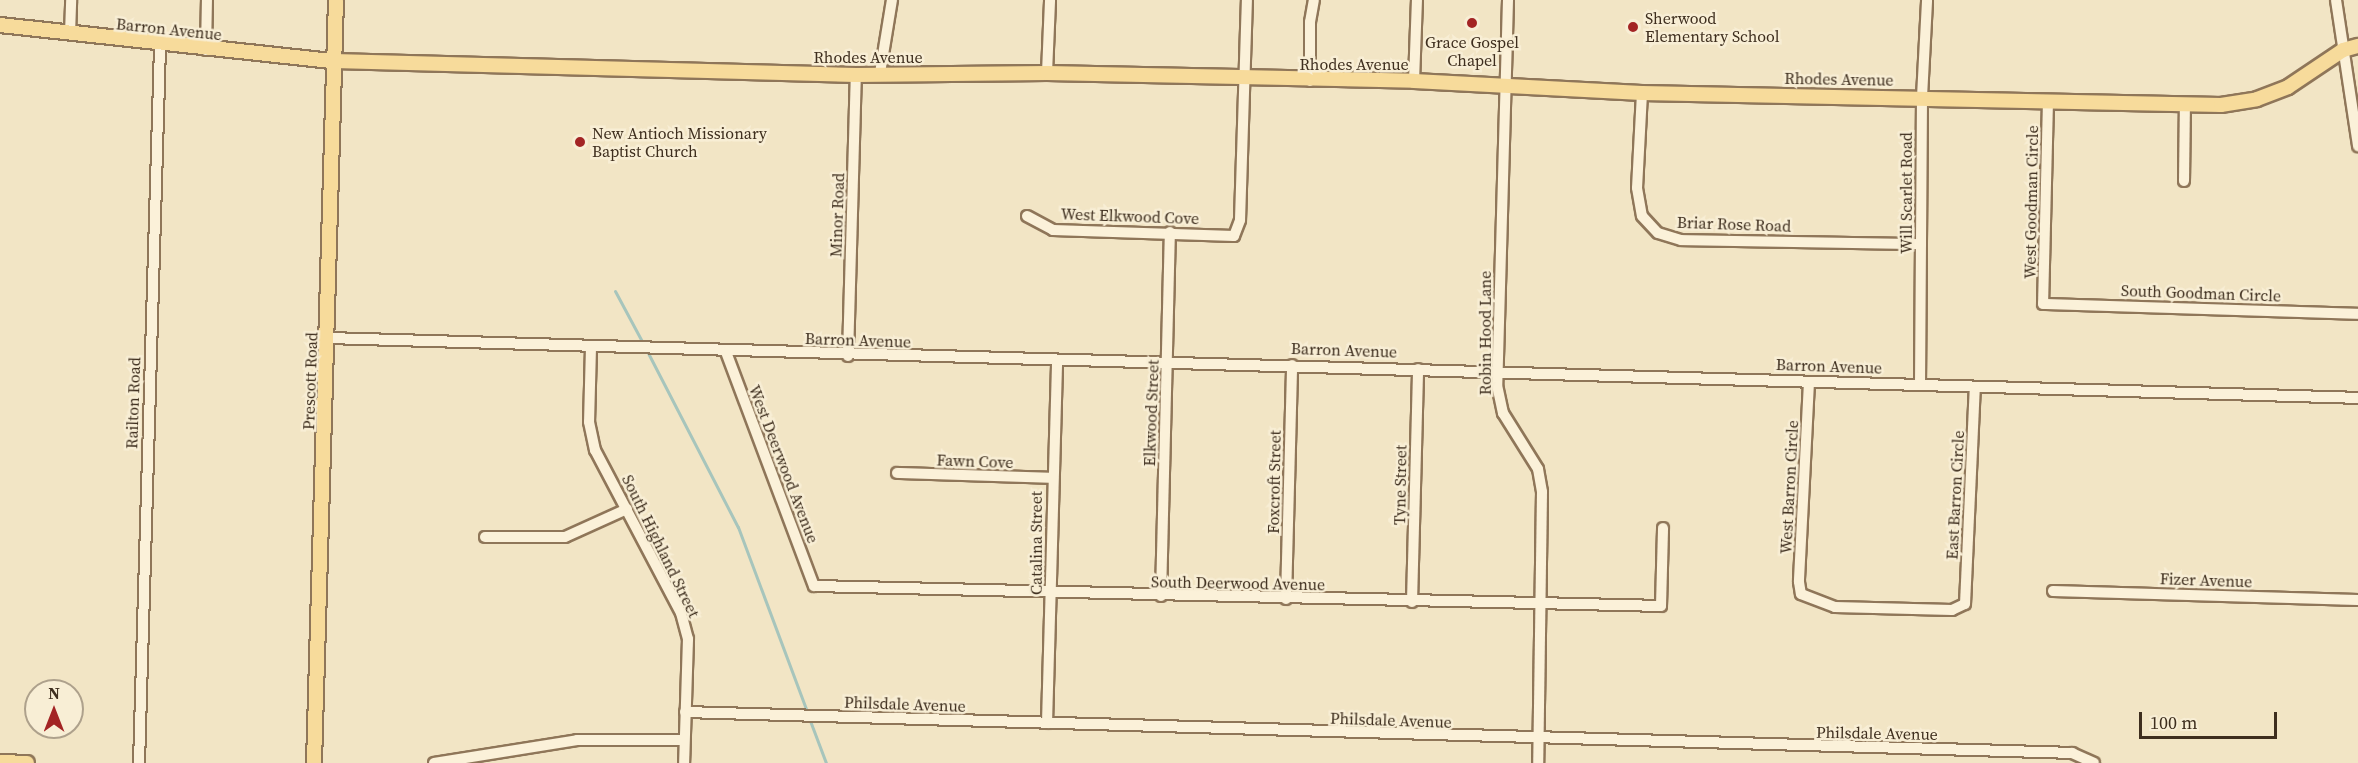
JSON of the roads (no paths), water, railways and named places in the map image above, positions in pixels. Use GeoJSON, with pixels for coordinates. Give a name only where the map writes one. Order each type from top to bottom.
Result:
{"type":"FeatureCollection","features":[{"type":"Feature","properties":{"kind":"main road","name":"Prescott Road"},"geometry":{"type":"LineString","coordinates":[[314,763],[336,0]]}},
{"type":"Feature","properties":{"kind":"main road","name":"Barron Avenue"},"geometry":{"type":"LineString","coordinates":[[0,26],[206,50],[334,61]]}},
{"type":"Feature","properties":{"kind":"main road","name":"Rhodes Avenue"},"geometry":{"type":"LineString","coordinates":[[334,61],[856,75],[1047,73],[1310,81],[1414,81],[1642,93],[1922,97],[2221,105],[2257,99],[2288,87],[2343,50],[2358,46]]}},
{"type":"Feature","properties":{"kind":"main road"},"geometry":{"type":"LineString","coordinates":[[0,762],[27,763]]}},
{"type":"Feature","properties":{"kind":"street"},"geometry":{"type":"LineString","coordinates":[[70,34],[71,0]]}},
{"type":"Feature","properties":{"kind":"street"},"geometry":{"type":"LineString","coordinates":[[206,50],[207,0]]}},
{"type":"Feature","properties":{"kind":"street"},"geometry":{"type":"LineString","coordinates":[[880,73],[892,0]]}},
{"type":"Feature","properties":{"kind":"street"},"geometry":{"type":"LineString","coordinates":[[1047,73],[1050,0]]}},
{"type":"Feature","properties":{"kind":"street"},"geometry":{"type":"LineString","coordinates":[[1244,79],[1246,0]]}},
{"type":"Feature","properties":{"kind":"street"},"geometry":{"type":"LineString","coordinates":[[1310,81],[1310,21],[1314,0]]}},
{"type":"Feature","properties":{"kind":"street"},"geometry":{"type":"LineString","coordinates":[[1414,81],[1417,0]]}},
{"type":"Feature","properties":{"kind":"street","name":"Robin Hood Lane"},"geometry":{"type":"LineString","coordinates":[[1508,0],[1497,371],[1503,413],[1538,470],[1542,492],[1538,604],[1538,763]]}},
{"type":"Feature","properties":{"kind":"street","name":"Will Scarlet Road"},"geometry":{"type":"LineString","coordinates":[[1920,386],[1922,97],[1927,0]]}},
{"type":"Feature","properties":{"kind":"street"},"geometry":{"type":"LineString","coordinates":[[2336,0],[2358,146]]}},
{"type":"Feature","properties":{"kind":"street","name":"Railton Road"},"geometry":{"type":"LineString","coordinates":[[139,763],[159,45]]}},
{"type":"Feature","properties":{"kind":"street","name":"Minor Road"},"geometry":{"type":"LineString","coordinates":[[848,356],[856,75]]}},
{"type":"Feature","properties":{"kind":"street","name":"West Elkwood Cove"},"geometry":{"type":"LineString","coordinates":[[1027,216],[1053,230],[1170,232],[1234,236],[1240,220],[1244,79]]}},
{"type":"Feature","properties":{"kind":"street","name":"Briar Rose Road"},"geometry":{"type":"LineString","coordinates":[[1642,93],[1637,188],[1642,216],[1658,233],[1681,240],[1921,244]]}},
{"type":"Feature","properties":{"kind":"street","name":"West Goodman Circle"},"geometry":{"type":"LineString","coordinates":[[2043,304],[2048,101]]}},
{"type":"Feature","properties":{"kind":"street"},"geometry":{"type":"LineString","coordinates":[[2184,181],[2185,103]]}},
{"type":"Feature","properties":{"kind":"street","name":"Elkwood Street"},"geometry":{"type":"LineString","coordinates":[[1161,596],[1170,232]]}},
{"type":"Feature","properties":{"kind":"street","name":"South Goodman Circle"},"geometry":{"type":"LineString","coordinates":[[2043,304],[2358,314]]}},
{"type":"Feature","properties":{"kind":"street","name":"Barron Avenue"},"geometry":{"type":"LineString","coordinates":[[328,338],[848,356],[1292,365],[2358,398]]}},
{"type":"Feature","properties":{"kind":"street","name":"South Highland Street"},"geometry":{"type":"LineString","coordinates":[[591,347],[591,431],[595,450],[681,613],[688,639],[684,763]]}},
{"type":"Feature","properties":{"kind":"street","name":"West Deerwood Avenue"},"geometry":{"type":"LineString","coordinates":[[726,352],[814,586]]}},
{"type":"Feature","properties":{"kind":"street","name":"Catalina Street"},"geometry":{"type":"LineString","coordinates":[[1047,723],[1057,362]]}},
{"type":"Feature","properties":{"kind":"street","name":"Foxcroft Street"},"geometry":{"type":"LineString","coordinates":[[1286,599],[1292,365]]}},
{"type":"Feature","properties":{"kind":"street","name":"Tyne Street"},"geometry":{"type":"LineString","coordinates":[[1412,602],[1418,369]]}},
{"type":"Feature","properties":{"kind":"street","name":"West Barron Circle"},"geometry":{"type":"LineString","coordinates":[[1809,382],[1801,594],[1835,607],[1952,610],[1965,604]]}},
{"type":"Feature","properties":{"kind":"street","name":"East Barron Circle"},"geometry":{"type":"LineString","coordinates":[[1965,604],[1975,387]]}},
{"type":"Feature","properties":{"kind":"street","name":"Fawn Cove"},"geometry":{"type":"LineString","coordinates":[[897,473],[1052,478]]}},
{"type":"Feature","properties":{"kind":"street"},"geometry":{"type":"LineString","coordinates":[[484,537],[566,537],[627,509]]}},
{"type":"Feature","properties":{"kind":"street","name":"South Deerwood Avenue"},"geometry":{"type":"LineString","coordinates":[[814,586],[1051,594],[1661,606],[1663,528]]}},
{"type":"Feature","properties":{"kind":"street","name":"Fizer Avenue"},"geometry":{"type":"LineString","coordinates":[[2053,591],[2358,600]]}},
{"type":"Feature","properties":{"kind":"street","name":"Philsdale Avenue"},"geometry":{"type":"LineString","coordinates":[[685,712],[1537,740],[2072,753],[2094,763]]}},
{"type":"Feature","properties":{"kind":"street"},"geometry":{"type":"LineString","coordinates":[[434,763],[577,740],[684,740]]}},
{"type":"Feature","properties":{"kind":"waterway"},"geometry":{"type":"LineString","coordinates":[[615,291],[644,345]]}},
{"type":"Feature","properties":{"kind":"waterway"},"geometry":{"type":"LineString","coordinates":[[647,351],[738,527],[807,712]]}},
{"type":"Feature","properties":{"kind":"waterway"},"geometry":{"type":"LineString","coordinates":[[809,718],[826,763]]}},
{"type":"Feature","properties":{"kind":"place","name":"Grace Gospel Chapel"},"geometry":{"type":"Point","coordinates":[1472,23]}},
{"type":"Feature","properties":{"kind":"place","name":"Sherwood Elementary School"},"geometry":{"type":"Point","coordinates":[1633,27]}},
{"type":"Feature","properties":{"kind":"place","name":"New Antioch Missionary Baptist Church"},"geometry":{"type":"Point","coordinates":[580,142]}}]}
